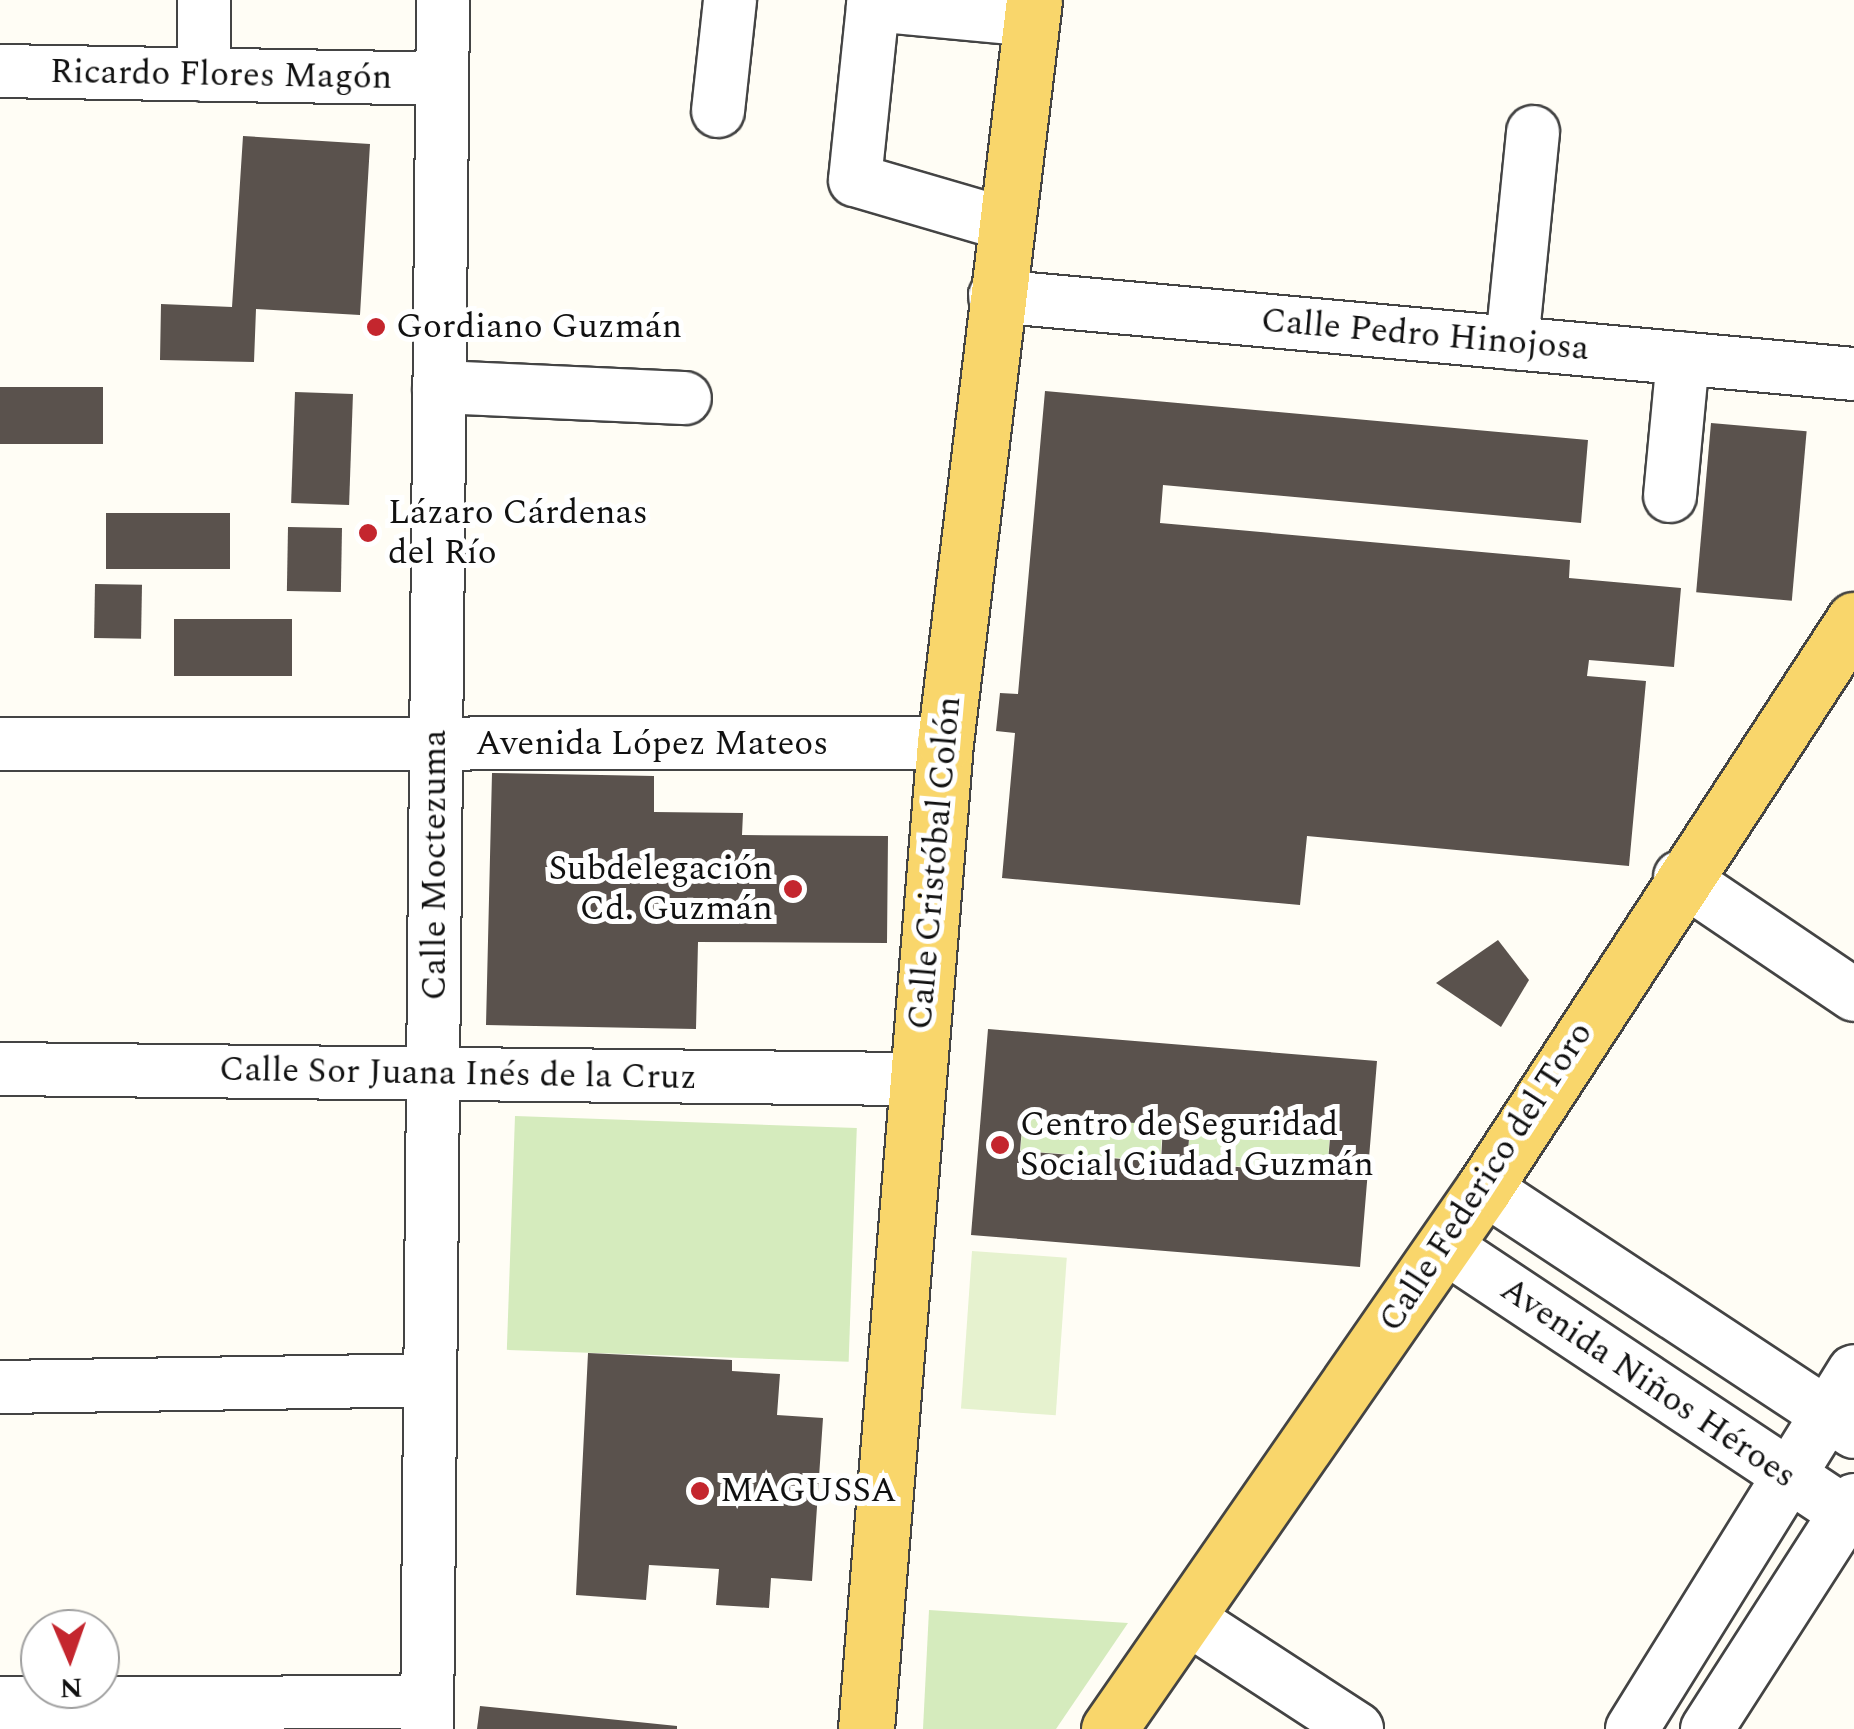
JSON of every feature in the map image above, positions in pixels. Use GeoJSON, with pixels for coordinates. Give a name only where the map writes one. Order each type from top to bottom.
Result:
{"type":"FeatureCollection","features":[{"type":"Feature","properties":{"kind":"main road","name":"Calle Cristóbal Colón"},"geometry":{"type":"LineString","coordinates":[[866,1729],[944,743],[1032,10]]}},
{"type":"Feature","properties":{"kind":"main road","name":"Calle Federico del Toro"},"geometry":{"type":"LineString","coordinates":[[1110,1729],[1484,1188],[1680,877],[1854,620]]}},
{"type":"Feature","properties":{"kind":"street"},"geometry":{"type":"LineString","coordinates":[[204,0],[204,75]]}},
{"type":"Feature","properties":{"kind":"street","name":"Calle Moctezuma"},"geometry":{"type":"LineString","coordinates":[[427,1716],[426,1380],[434,1074],[442,0]]}},
{"type":"Feature","properties":{"kind":"street"},"geometry":{"type":"LineString","coordinates":[[718,111],[730,0]]}},
{"type":"Feature","properties":{"kind":"street"},"geometry":{"type":"LineString","coordinates":[[1004,224],[854,180],[873,5],[1032,10]]}},
{"type":"Feature","properties":{"kind":"street","name":"Ricardo Flores Magón"},"geometry":{"type":"LineString","coordinates":[[0,71],[442,80]]}},
{"type":"Feature","properties":{"kind":"street"},"geometry":{"type":"LineString","coordinates":[[1512,343],[1533,132]]}},
{"type":"Feature","properties":{"kind":"street","name":"Calle Pedro Hinojosa"},"geometry":{"type":"LineString","coordinates":[[995,296],[1854,374]]}},
{"type":"Feature","properties":{"kind":"street"},"geometry":{"type":"LineString","coordinates":[[1670,496],[1683,359]]}},
{"type":"Feature","properties":{"kind":"street"},"geometry":{"type":"LineString","coordinates":[[439,387],[686,398]]}},
{"type":"Feature","properties":{"kind":"street","name":"Avenida López Mateos"},"geometry":{"type":"LineString","coordinates":[[0,744],[944,743]]}},
{"type":"Feature","properties":{"kind":"street"},"geometry":{"type":"LineString","coordinates":[[1680,877],[1854,996]]}},
{"type":"Feature","properties":{"kind":"street","name":"Calle Sor Juana Inés de la Cruz"},"geometry":{"type":"LineString","coordinates":[[0,1069],[915,1079]]}},
{"type":"Feature","properties":{"kind":"street","name":"Avenida Niños Héroes"},"geometry":{"type":"LineString","coordinates":[[1484,1188],[1846,1406]]}},
{"type":"Feature","properties":{"kind":"street","name":"Avenida Niños Héroes"},"geometry":{"type":"LineString","coordinates":[[1444,1246],[1791,1481],[1852,1510]]}},
{"type":"Feature","properties":{"kind":"street"},"geometry":{"type":"LineString","coordinates":[[0,1387],[426,1380]]}},
{"type":"Feature","properties":{"kind":"street"},"geometry":{"type":"LineString","coordinates":[[1632,1729],[1791,1481],[1846,1406]]}},
{"type":"Feature","properties":{"kind":"street"},"geometry":{"type":"LineString","coordinates":[[1708,1729],[1852,1510]]}},
{"type":"Feature","properties":{"kind":"street"},"geometry":{"type":"LineString","coordinates":[[1187,1618],[1358,1729]]}},
{"type":"Feature","properties":{"kind":"street"},"geometry":{"type":"LineString","coordinates":[[0,1703],[427,1716]]}},
{"type":"Feature","properties":{"kind":"green space"},"geometry":{"type":"Polygon","coordinates":[[[1023,1115],[1163,1125],[1160,1161],[1020,1151],[1023,1115]]]}},
{"type":"Feature","properties":{"kind":"green space"},"geometry":{"type":"Polygon","coordinates":[[[515,1116],[857,1128],[849,1362],[507,1350],[515,1116]]]}},
{"type":"Feature","properties":{"kind":"green space"},"geometry":{"type":"Polygon","coordinates":[[[1190,1127],[1330,1137],[1327,1173],[1187,1163],[1190,1127]]]}},
{"type":"Feature","properties":{"kind":"green space"},"geometry":{"type":"Polygon","coordinates":[[[972,1251],[1067,1258],[1056,1415],[961,1409],[972,1251]]]}},
{"type":"Feature","properties":{"kind":"green space"},"geometry":{"type":"Polygon","coordinates":[[[929,1610],[1128,1623],[1056,1729],[923,1729],[929,1610]]]}},
{"type":"Feature","properties":{"kind":"building"},"geometry":{"type":"Polygon","coordinates":[[[243,136],[370,144],[360,315],[256,309],[254,362],[160,360],[161,304],[232,307],[243,136]]]}},
{"type":"Feature","properties":{"kind":"building"},"geometry":{"type":"Polygon","coordinates":[[[0,387],[103,387],[103,444],[0,444],[0,387]]]}},
{"type":"Feature","properties":{"kind":"building"},"geometry":{"type":"Polygon","coordinates":[[[1045,391],[1588,440],[1581,523],[1163,485],[1160,523],[1570,560],[1569,578],[1681,588],[1674,667],[1589,660],[1587,676],[1646,681],[1629,866],[1307,836],[1300,905],[1002,878],[1015,733],[996,731],[1000,693],[1018,694],[1045,391]]]}},
{"type":"Feature","properties":{"kind":"building"},"geometry":{"type":"Polygon","coordinates":[[[295,392],[353,394],[349,505],[291,503],[295,392]]]}},
{"type":"Feature","properties":{"kind":"building"},"geometry":{"type":"Polygon","coordinates":[[[1711,423],[1807,431],[1792,601],[1696,592],[1711,423]]]}},
{"type":"Feature","properties":{"kind":"building"},"geometry":{"type":"Polygon","coordinates":[[[106,513],[230,513],[230,569],[106,569],[106,513]]]}},
{"type":"Feature","properties":{"kind":"building"},"geometry":{"type":"Polygon","coordinates":[[[288,527],[342,528],[341,592],[287,591],[288,527]]]}},
{"type":"Feature","properties":{"kind":"building"},"geometry":{"type":"Polygon","coordinates":[[[95,584],[142,585],[141,639],[94,638],[95,584]]]}},
{"type":"Feature","properties":{"kind":"building"},"geometry":{"type":"Polygon","coordinates":[[[174,619],[292,619],[292,676],[174,676],[174,619]]]}},
{"type":"Feature","properties":{"kind":"building"},"geometry":{"type":"Polygon","coordinates":[[[492,773],[654,776],[654,812],[743,813],[742,835],[888,836],[887,943],[698,942],[696,1029],[486,1025],[492,773]]]}},
{"type":"Feature","properties":{"kind":"building"},"geometry":{"type":"Polygon","coordinates":[[[1498,940],[1529,980],[1501,1027],[1436,983],[1498,940]]]}},
{"type":"Feature","properties":{"kind":"building","name":"Centro de Seguridad Social Ciudad Guzmán"},"geometry":{"type":"Polygon","coordinates":[[[988,1029],[1377,1061],[1360,1267],[971,1235],[988,1029]],[[1023,1115],[1020,1151],[1161,1162],[1163,1125],[1023,1115]],[[1190,1127],[1187,1163],[1327,1174],[1330,1138],[1190,1127]]]}},
{"type":"Feature","properties":{"kind":"building","name":"MAGUSSA"},"geometry":{"type":"Polygon","coordinates":[[[588,1353],[732,1360],[732,1371],[780,1374],[777,1415],[823,1418],[812,1581],[771,1578],[769,1608],[716,1605],[719,1569],[649,1565],[646,1600],[576,1595],[588,1353]]]}},
{"type":"Feature","properties":{"kind":"building"},"geometry":{"type":"Polygon","coordinates":[[[480,1706],[677,1726],[677,1729],[477,1729],[480,1706]]]}},
{"type":"Feature","properties":{"kind":"place","name":"Gordiano Guzmán"},"geometry":{"type":"Point","coordinates":[376,327]}},
{"type":"Feature","properties":{"kind":"place","name":"Lázaro Cárdenas del Río"},"geometry":{"type":"Point","coordinates":[368,533]}},
{"type":"Feature","properties":{"kind":"place","name":"Subdelegación Cd. Guzmán"},"geometry":{"type":"Point","coordinates":[793,889]}},
{"type":"Feature","properties":{"kind":"place","name":"Centro de Seguridad Social Ciudad Guzmán"},"geometry":{"type":"Point","coordinates":[1000,1145]}},
{"type":"Feature","properties":{"kind":"place","name":"MAGUSSA"},"geometry":{"type":"Point","coordinates":[700,1491]}}]}
